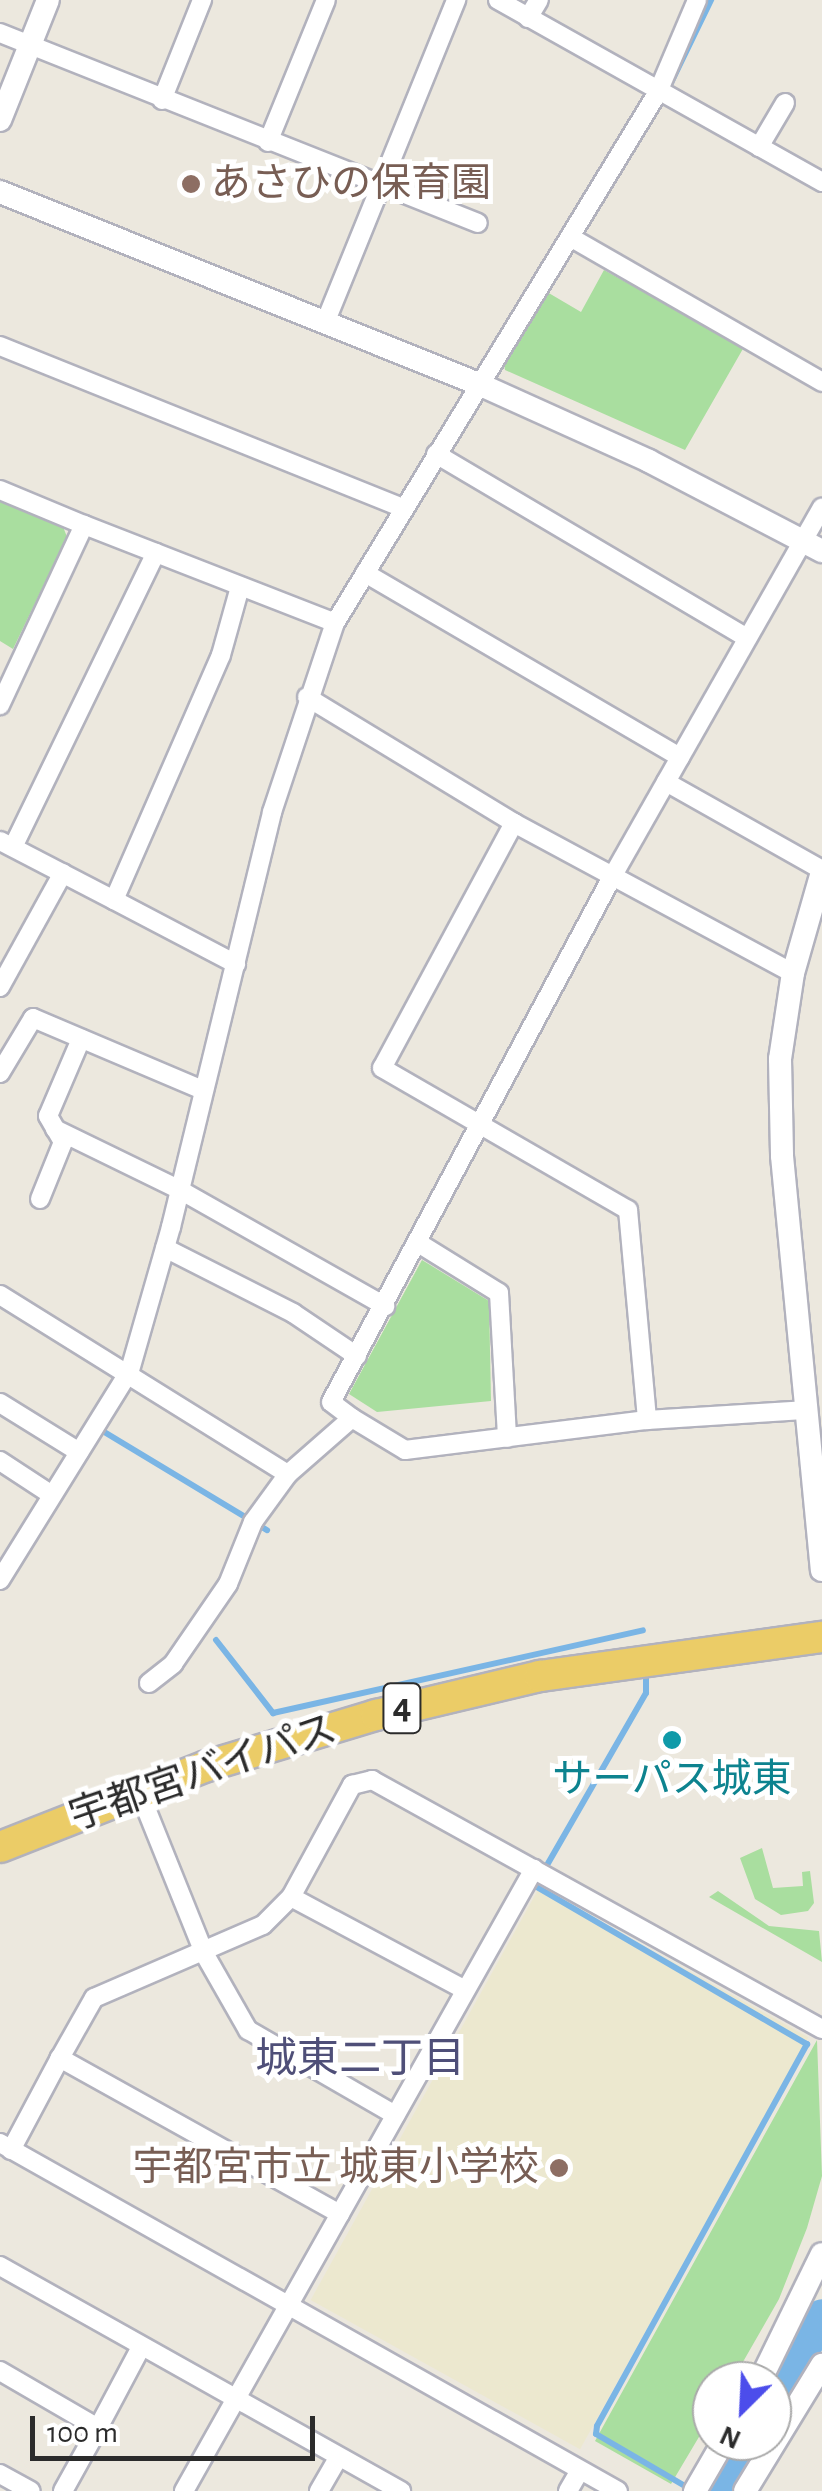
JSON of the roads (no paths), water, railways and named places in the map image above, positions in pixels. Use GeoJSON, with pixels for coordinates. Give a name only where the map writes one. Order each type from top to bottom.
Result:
{"type":"FeatureCollection","features":[{"type":"Feature","properties":{"kind":"highway","name":"宇都宮バイパス"},"geometry":{"type":"LineString","coordinates":[[0,1847],[139,1791],[302,1736],[474,1691],[822,1637]]}},
{"type":"Feature","properties":{"kind":"street"},"geometry":{"type":"LineString","coordinates":[[0,120],[48,0]]}},
{"type":"Feature","properties":{"kind":"street"},"geometry":{"type":"LineString","coordinates":[[162,100],[202,0]]}},
{"type":"Feature","properties":{"kind":"street"},"geometry":{"type":"LineString","coordinates":[[268,142],[326,0]]}},
{"type":"Feature","properties":{"kind":"street"},"geometry":{"type":"LineString","coordinates":[[325,323],[456,0]]}},
{"type":"Feature","properties":{"kind":"street"},"geometry":{"type":"LineString","coordinates":[[498,0],[822,182]]}},
{"type":"Feature","properties":{"kind":"street"},"geometry":{"type":"LineString","coordinates":[[528,18],[539,0]]}},
{"type":"Feature","properties":{"kind":"street"},"geometry":{"type":"LineString","coordinates":[[0,1580],[130,1370],[306,697],[335,623],[658,92],[697,0]]}},
{"type":"Feature","properties":{"kind":"street"},"geometry":{"type":"LineString","coordinates":[[0,33],[478,223]]}},
{"type":"Feature","properties":{"kind":"street"},"geometry":{"type":"LineString","coordinates":[[759,148],[785,103]]}},
{"type":"Feature","properties":{"kind":"street"},"geometry":{"type":"LineString","coordinates":[[0,192],[480,385],[649,460],[812,545]]}},
{"type":"Feature","properties":{"kind":"street"},"geometry":{"type":"LineString","coordinates":[[570,237],[822,382]]}},
{"type":"Feature","properties":{"kind":"street"},"geometry":{"type":"LineString","coordinates":[[0,346],[404,508]]}},
{"type":"Feature","properties":{"kind":"street"},"geometry":{"type":"LineString","coordinates":[[436,454],[748,638]]}},
{"type":"Feature","properties":{"kind":"street"},"geometry":{"type":"LineString","coordinates":[[0,490],[335,623]]}},
{"type":"Feature","properties":{"kind":"street"},"geometry":{"type":"LineString","coordinates":[[804,1410],[647,1420],[406,1450],[331,1402],[420,1244],[612,877],[748,638],[812,545],[822,506]]}},
{"type":"Feature","properties":{"kind":"street"},"geometry":{"type":"LineString","coordinates":[[0,705],[84,525]]}},
{"type":"Feature","properties":{"kind":"street"},"geometry":{"type":"LineString","coordinates":[[156,553],[6,844],[236,964]]}},
{"type":"Feature","properties":{"kind":"street"},"geometry":{"type":"LineString","coordinates":[[365,573],[680,757]]}},
{"type":"Feature","properties":{"kind":"street"},"geometry":{"type":"LineString","coordinates":[[114,900],[221,655],[240,586]]}},
{"type":"Feature","properties":{"kind":"street"},"geometry":{"type":"LineString","coordinates":[[306,697],[514,823],[793,973]]}},
{"type":"Feature","properties":{"kind":"street"},"geometry":{"type":"LineString","coordinates":[[666,782],[822,871],[793,973],[780,1058],[780,1108],[804,1410],[822,1570]]}},
{"type":"Feature","properties":{"kind":"street"},"geometry":{"type":"LineString","coordinates":[[514,823],[382,1068],[628,1210],[647,1420]]}},
{"type":"Feature","properties":{"kind":"street"},"geometry":{"type":"LineString","coordinates":[[0,988],[62,874]]}},
{"type":"Feature","properties":{"kind":"street"},"geometry":{"type":"LineString","coordinates":[[0,1073],[7,1047],[32,1018],[203,1090]]}},
{"type":"Feature","properties":{"kind":"street"},"geometry":{"type":"LineString","coordinates":[[40,1199],[63,1142],[48,1116],[82,1039]]}},
{"type":"Feature","properties":{"kind":"street"},"geometry":{"type":"LineString","coordinates":[[56,1129],[180,1190],[385,1306]]}},
{"type":"Feature","properties":{"kind":"street"},"geometry":{"type":"LineString","coordinates":[[420,1244],[499,1292],[507,1438]]}},
{"type":"Feature","properties":{"kind":"street"},"geometry":{"type":"LineString","coordinates":[[165,1248],[293,1313],[357,1356]]}},
{"type":"Feature","properties":{"kind":"street"},"geometry":{"type":"LineString","coordinates":[[0,1295],[130,1370],[288,1474]]}},
{"type":"Feature","properties":{"kind":"street"},"geometry":{"type":"LineString","coordinates":[[0,1402],[79,1452]]}},
{"type":"Feature","properties":{"kind":"street"},"geometry":{"type":"LineString","coordinates":[[149,1683],[173,1664],[228,1584],[252,1522],[288,1474],[352,1418]]}},
{"type":"Feature","properties":{"kind":"street"},"geometry":{"type":"LineString","coordinates":[[0,1461],[52,1494]]}},
{"type":"Feature","properties":{"kind":"street"},"geometry":{"type":"LineString","coordinates":[[618,2491],[287,2308],[6,2146],[94,1998],[263,1925],[291,1898],[352,1785],[372,1780],[822,2029]]}},
{"type":"Feature","properties":{"kind":"street"},"geometry":{"type":"LineString","coordinates":[[139,1791],[204,1953],[248,2030],[395,2115]]}},
{"type":"Feature","properties":{"kind":"street"},"geometry":{"type":"LineString","coordinates":[[184,2491],[534,1869]]}},
{"type":"Feature","properties":{"kind":"street"},"geometry":{"type":"LineString","coordinates":[[291,1898],[466,1990]]}},
{"type":"Feature","properties":{"kind":"street"},"geometry":{"type":"LineString","coordinates":[[60,2058],[340,2214]]}},
{"type":"Feature","properties":{"kind":"street"},"geometry":{"type":"LineString","coordinates":[[770,2361],[822,2254]]}},
{"type":"Feature","properties":{"kind":"street"},"geometry":{"type":"LineString","coordinates":[[0,2266],[401,2491]]}},
{"type":"Feature","properties":{"kind":"street"},"geometry":{"type":"LineString","coordinates":[[63,2491],[142,2347]]}},
{"type":"Feature","properties":{"kind":"street"},"geometry":{"type":"LineString","coordinates":[[745,2491],[822,2365]]}},
{"type":"Feature","properties":{"kind":"street"},"geometry":{"type":"LineString","coordinates":[[0,2371],[98,2428]]}},
{"type":"Feature","properties":{"kind":"street"},"geometry":{"type":"LineString","coordinates":[[320,2491],[339,2457]]}},
{"type":"Feature","properties":{"kind":"street"},"geometry":{"type":"LineString","coordinates":[[695,2491],[712,2461]]}},
{"type":"Feature","properties":{"kind":"street"},"geometry":{"type":"LineString","coordinates":[[568,2491],[580,2470]]}},
{"type":"Feature","properties":{"kind":"street"},"geometry":{"type":"LineString","coordinates":[[0,2474],[31,2491]]}},
{"type":"Feature","properties":{"kind":"waterway"},"geometry":{"type":"LineString","coordinates":[[669,87],[711,0]]}},
{"type":"Feature","properties":{"kind":"waterway"},"geometry":{"type":"LineString","coordinates":[[104,1425],[101,1430],[267,1530]]}},
{"type":"Feature","properties":{"kind":"waterway"},"geometry":{"type":"LineString","coordinates":[[216,1640],[273,1713],[643,1630]]}},
{"type":"Feature","properties":{"kind":"waterway"},"geometry":{"type":"LineString","coordinates":[[646,1671],[646,1693],[535,1886],[807,2044],[597,2426],[596,2434],[692,2490]]}},
{"type":"Feature","properties":{"kind":"waterway"},"geometry":{"type":"LineString","coordinates":[[792,2364],[822,2316]]}},
{"type":"Feature","properties":{"kind":"waterway"},"geometry":{"type":"LineString","coordinates":[[717,2491],[735,2461]]}},
{"type":"Feature","properties":{"kind":"place","name":"あさひの保育園"},"geometry":{"type":"Point","coordinates":[191,184]}},
{"type":"Feature","properties":{"kind":"place","name":"サーパス城東"},"geometry":{"type":"Point","coordinates":[672,1740]}},
{"type":"Feature","properties":{"kind":"place","name":"宇都宮市立 城東小学校"},"geometry":{"type":"Point","coordinates":[559,2168]}},
{"type":"Feature","properties":{"kind":"district","name":"城東二丁目"},"geometry":{"type":"Point","coordinates":[360,2059]}}]}
